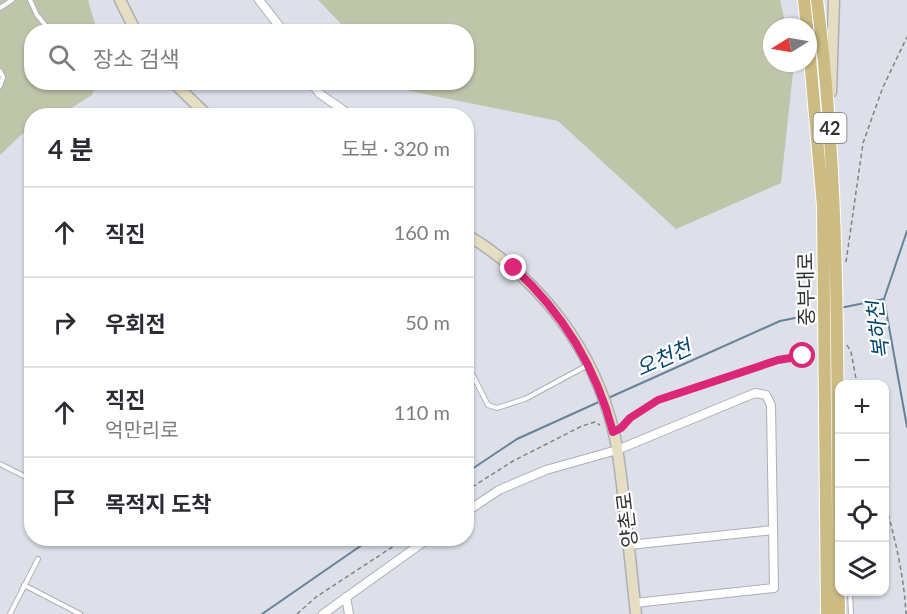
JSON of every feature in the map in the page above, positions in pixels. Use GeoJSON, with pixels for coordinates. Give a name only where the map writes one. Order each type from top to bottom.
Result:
{"type":"FeatureCollection","features":[{"type":"Feature","properties":{"kind":"main road","name":"중부대로"},"geometry":{"type":"LineString","coordinates":[[817,0],[841,259]]}},
{"type":"Feature","properties":{"kind":"main road","name":"중부대로"},"geometry":{"type":"LineString","coordinates":[[811,72],[824,206],[827,614]]}},
{"type":"Feature","properties":{"kind":"main road","name":"42"},"geometry":{"type":"LineString","coordinates":[[841,259],[841,340]]}},
{"type":"Feature","properties":{"kind":"main road","name":"중부대로"},"geometry":{"type":"LineString","coordinates":[[838,434],[841,340]]}},
{"type":"Feature","properties":{"kind":"main road","name":"중부대로"},"geometry":{"type":"LineString","coordinates":[[837,488],[839,614]]}},
{"type":"Feature","properties":{"kind":"street"},"geometry":{"type":"LineString","coordinates":[[120,0],[132,24]]}},
{"type":"Feature","properties":{"kind":"street"},"geometry":{"type":"LineString","coordinates":[[259,0],[278,24]]}},
{"type":"Feature","properties":{"kind":"street"},"geometry":{"type":"LineString","coordinates":[[829,111],[834,0]]}},
{"type":"Feature","properties":{"kind":"street"},"geometry":{"type":"LineString","coordinates":[[181,90],[200,108]]}},
{"type":"Feature","properties":{"kind":"street"},"geometry":{"type":"LineString","coordinates":[[317,90],[340,108]]}},
{"type":"Feature","properties":{"kind":"street","name":"양촌로"},"geometry":{"type":"LineString","coordinates":[[474,239],[497,254],[541,294],[565,324],[591,369],[613,429],[617,450],[635,609]]}},
{"type":"Feature","properties":{"kind":"street"},"geometry":{"type":"LineString","coordinates":[[474,506],[498,490],[546,470],[617,450],[755,393],[766,395],[771,405],[774,588],[635,609]]}},
{"type":"Feature","properties":{"kind":"street"},"geometry":{"type":"LineString","coordinates":[[629,545],[773,530]]}},
{"type":"Feature","properties":{"kind":"street"},"geometry":{"type":"LineString","coordinates":[[323,614],[418,546]]}},
{"type":"Feature","properties":{"kind":"street"},"geometry":{"type":"LineString","coordinates":[[345,597],[349,614]]}},
{"type":"Feature","properties":{"kind":"lane"},"geometry":{"type":"LineString","coordinates":[[0,8],[12,0]]}},
{"type":"Feature","properties":{"kind":"lane"},"geometry":{"type":"LineString","coordinates":[[30,0],[44,24]]}},
{"type":"Feature","properties":{"kind":"lane"},"geometry":{"type":"LineString","coordinates":[[0,71],[3,81],[0,86]]}},
{"type":"Feature","properties":{"kind":"lane"},"geometry":{"type":"LineString","coordinates":[[474,378],[488,405],[497,408],[525,399],[591,369]]}},
{"type":"Feature","properties":{"kind":"lane"},"geometry":{"type":"LineString","coordinates":[[0,464],[24,476]]}},
{"type":"Feature","properties":{"kind":"lane"},"geometry":{"type":"LineString","coordinates":[[10,614],[38,559]]}},
{"type":"Feature","properties":{"kind":"lane"},"geometry":{"type":"LineString","coordinates":[[24,585],[80,614]]}},
{"type":"Feature","properties":{"kind":"lane"},"geometry":{"type":"LineString","coordinates":[[850,596],[851,614]]}},
{"type":"Feature","properties":{"kind":"path"},"geometry":{"type":"LineString","coordinates":[[841,259],[863,143],[883,87],[907,37]]}},
{"type":"Feature","properties":{"kind":"path"},"geometry":{"type":"LineString","coordinates":[[841,340],[851,352],[856,380]]}},
{"type":"Feature","properties":{"kind":"path"},"geometry":{"type":"LineString","coordinates":[[474,486],[513,461],[582,426],[595,422],[613,429],[621,428],[630,418],[658,400],[778,360],[825,349]]}},
{"type":"Feature","properties":{"kind":"path"},"geometry":{"type":"LineString","coordinates":[[889,516],[905,595],[906,614]]}},
{"type":"Feature","properties":{"kind":"path"},"geometry":{"type":"LineString","coordinates":[[297,614],[316,597],[394,546]]}},
{"type":"Feature","properties":{"kind":"green space"},"geometry":{"type":"Polygon","coordinates":[[[0,0],[88,0],[95,24],[24,24],[24,90],[94,90],[92,95],[71,108],[24,108],[24,133],[0,155],[0,0]]]}},
{"type":"Feature","properties":{"kind":"green space"},"geometry":{"type":"Polygon","coordinates":[[[318,0],[780,0],[784,18],[763,18],[763,72],[793,72],[781,183],[676,229],[558,121],[405,90],[474,90],[474,24],[341,24],[318,0]]]}},
{"type":"Feature","properties":{"kind":"waterway","name":"복하천"},"geometry":{"type":"LineString","coordinates":[[907,231],[884,299],[907,427]]}},
{"type":"Feature","properties":{"kind":"waterway","name":"오천천"},"geometry":{"type":"LineString","coordinates":[[840,308],[884,299]]}},
{"type":"Feature","properties":{"kind":"waterway","name":"오천천"},"geometry":{"type":"LineString","coordinates":[[606,399],[780,321],[820,313]]}},
{"type":"Feature","properties":{"kind":"waterway","name":"오천천"},"geometry":{"type":"LineString","coordinates":[[474,468],[517,439],[601,401]]}},
{"type":"Feature","properties":{"kind":"waterway","name":"오천천"},"geometry":{"type":"LineString","coordinates":[[262,614],[360,546]]}},
{"type":"Feature","properties":{"kind":"route"},"geometry":{"type":"LineString","coordinates":[[514,268],[553,308],[578,345],[594,374],[613,432],[658,400],[778,360],[803,356]]}}]}
